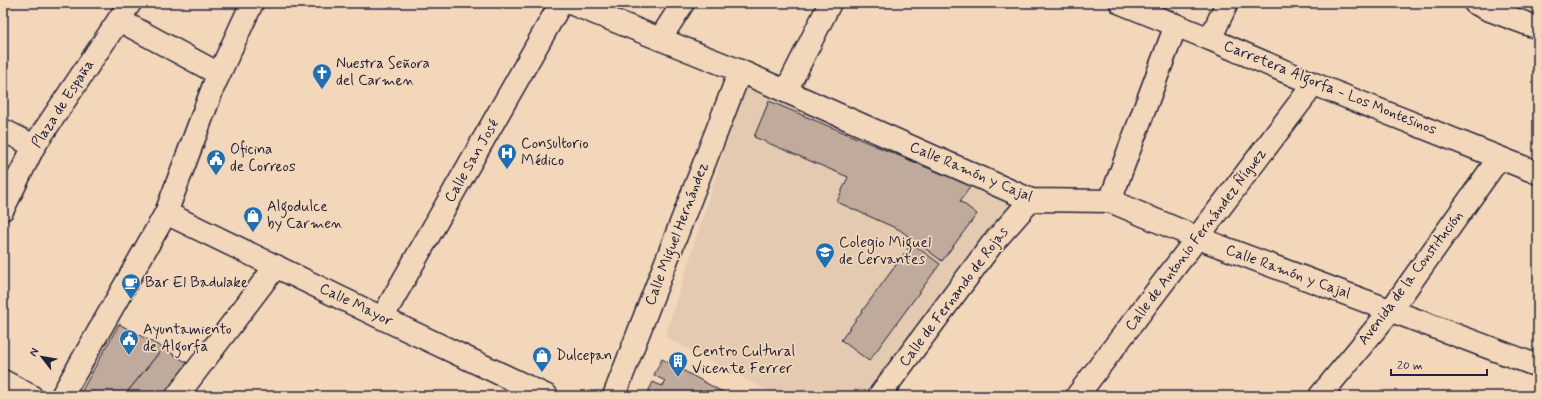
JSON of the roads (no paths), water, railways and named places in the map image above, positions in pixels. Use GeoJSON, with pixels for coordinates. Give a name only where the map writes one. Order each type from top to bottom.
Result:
{"type":"FeatureCollection","features":[{"type":"Feature","properties":{"kind":"street"},"geometry":{"type":"LineString","coordinates":[[62,396],[166,213],[219,74],[252,3]]}},
{"type":"Feature","properties":{"kind":"street","name":"Calle San José"},"geometry":{"type":"LineString","coordinates":[[382,318],[561,3]]}},
{"type":"Feature","properties":{"kind":"street","name":"Calle Ramón y Cajal"},"geometry":{"type":"LineString","coordinates":[[570,3],[740,71],[1031,200],[1110,202],[1198,238],[1538,366]]}},
{"type":"Feature","properties":{"kind":"street"},"geometry":{"type":"LineString","coordinates":[[660,39],[683,3]]}},
{"type":"Feature","properties":{"kind":"street"},"geometry":{"type":"LineString","coordinates":[[785,91],[830,3]]}},
{"type":"Feature","properties":{"kind":"street","name":"Carretera Algorfa - Los Montesinos"},"geometry":{"type":"LineString","coordinates":[[1121,3],[1210,39],[1314,84],[1538,173]]}},
{"type":"Feature","properties":{"kind":"street"},"geometry":{"type":"LineString","coordinates":[[1210,39],[1227,3]]}},
{"type":"Feature","properties":{"kind":"street"},"geometry":{"type":"LineString","coordinates":[[1476,3],[1487,9],[1533,26],[1538,26]]}},
{"type":"Feature","properties":{"kind":"street"},"geometry":{"type":"LineString","coordinates":[[124,12],[219,74]]}},
{"type":"Feature","properties":{"kind":"street","name":"Plaza de España"},"geometry":{"type":"LineString","coordinates":[[3,209],[34,146],[124,12]]}},
{"type":"Feature","properties":{"kind":"street"},"geometry":{"type":"LineString","coordinates":[[1110,202],[1176,25]]}},
{"type":"Feature","properties":{"kind":"street","name":"Calle Miguel Hernández"},"geometry":{"type":"LineString","coordinates":[[614,396],[740,71]]}},
{"type":"Feature","properties":{"kind":"street","name":"Calle de Antonio Fernández Ñíguez"},"geometry":{"type":"LineString","coordinates":[[1077,396],[1314,84]]}},
{"type":"Feature","properties":{"kind":"street"},"geometry":{"type":"LineString","coordinates":[[3,130],[34,146]]}},
{"type":"Feature","properties":{"kind":"street","name":"Avenida de la Constitución"},"geometry":{"type":"LineString","coordinates":[[1320,396],[1391,310],[1499,158]]}},
{"type":"Feature","properties":{"kind":"street","name":"Calle de Fernando de Rojas"},"geometry":{"type":"LineString","coordinates":[[879,396],[992,244],[1031,200]]}},
{"type":"Feature","properties":{"kind":"street","name":"Calle Mayor"},"geometry":{"type":"LineString","coordinates":[[166,213],[547,396]]}},
{"type":"Feature","properties":{"kind":"street"},"geometry":{"type":"LineString","coordinates":[[177,396],[276,266]]}},
{"type":"Feature","properties":{"kind":"street"},"geometry":{"type":"LineString","coordinates":[[3,381],[31,396]]}},
{"type":"Feature","properties":{"kind":"place","name":"Nuestra Señora del Carmen"},"geometry":{"type":"Point","coordinates":[322,90]}},
{"type":"Feature","properties":{"kind":"place","name":"Consultorio Médico"},"geometry":{"type":"Point","coordinates":[507,170]}},
{"type":"Feature","properties":{"kind":"place","name":"Oficina de Correos"},"geometry":{"type":"Point","coordinates":[216,176]}},
{"type":"Feature","properties":{"kind":"place","name":"Algodulce by Carmen"},"geometry":{"type":"Point","coordinates":[253,233]}},
{"type":"Feature","properties":{"kind":"place","name":"Colegio Miguel de Cervantes"},"geometry":{"type":"Point","coordinates":[825,269]}},
{"type":"Feature","properties":{"kind":"place","name":"Bar El Badulake"},"geometry":{"type":"Point","coordinates":[131,300]}},
{"type":"Feature","properties":{"kind":"place","name":"Ayuntamiento de Algorfa"},"geometry":{"type":"Point","coordinates":[129,356]}},
{"type":"Feature","properties":{"kind":"place","name":"Dulcepan"},"geometry":{"type":"Point","coordinates":[542,373]}},
{"type":"Feature","properties":{"kind":"place","name":"Centro Cultural Vicente Ferrer"},"geometry":{"type":"Point","coordinates":[678,378]}}]}
